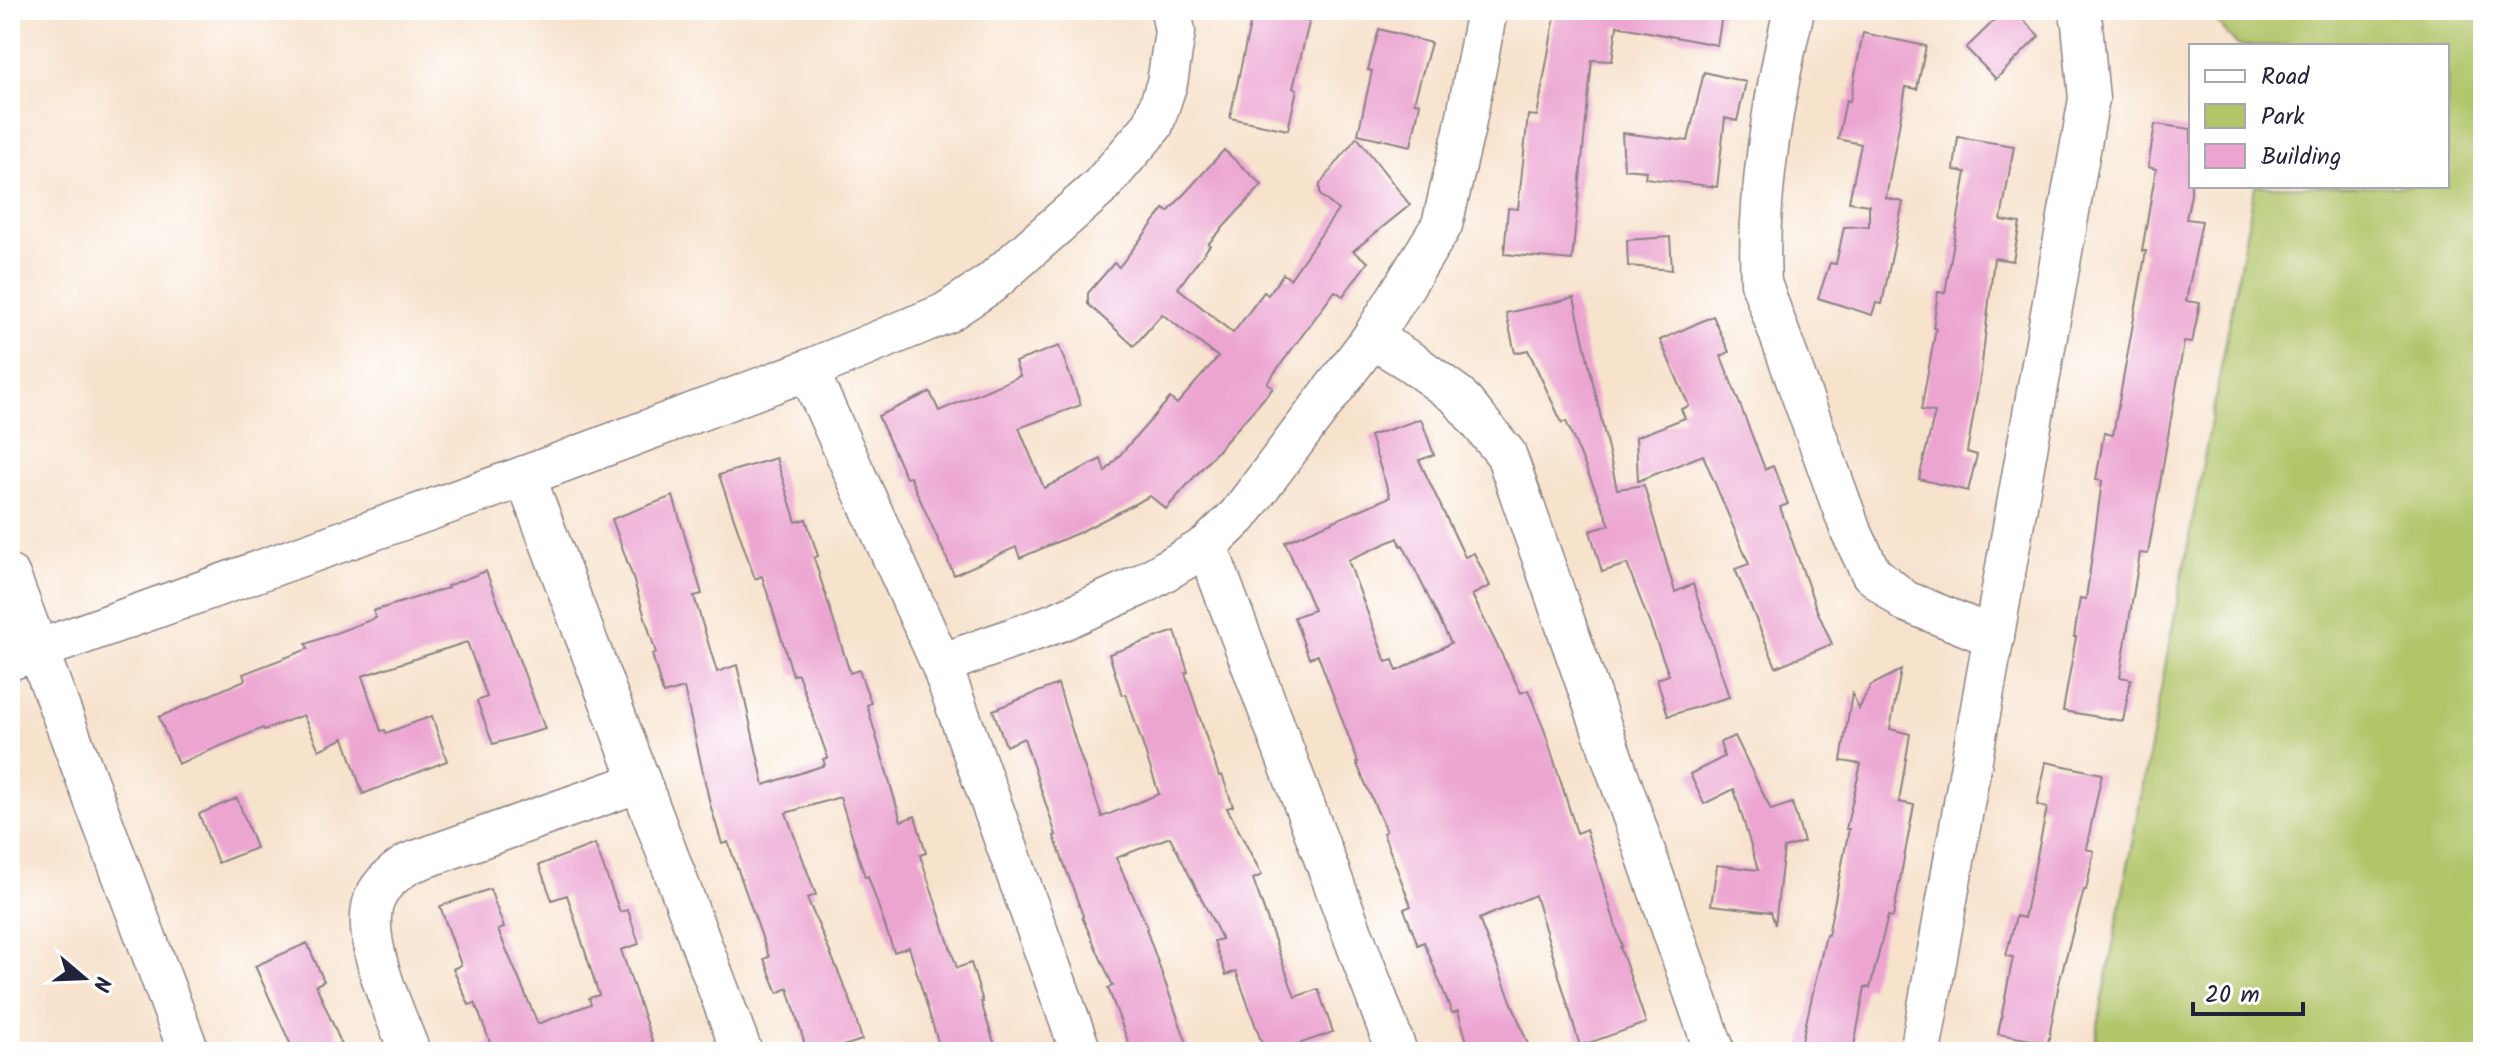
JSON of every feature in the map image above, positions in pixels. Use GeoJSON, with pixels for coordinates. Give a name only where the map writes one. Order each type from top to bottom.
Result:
{"type":"FeatureCollection","features":[{"type":"Feature","properties":{"kind":"street"},"geometry":{"type":"LineString","coordinates":[[23,655],[525,476],[808,370],[946,313],[991,283],[1100,187],[1153,125],[1167,83],[1175,32],[1171,10]]}},
{"type":"Feature","properties":{"kind":"street"},"geometry":{"type":"LineString","coordinates":[[941,664],[1058,622],[1141,585],[1207,546],[1238,516],[1372,338],[1442,225],[1487,10]]}},
{"type":"Feature","properties":{"kind":"street"},"geometry":{"type":"LineString","coordinates":[[1794,10],[1781,64],[1763,195],[1759,241],[1761,283],[1851,531],[1871,573],[1905,601],[1994,637]]}},
{"type":"Feature","properties":{"kind":"street"},"geometry":{"type":"LineString","coordinates":[[1920,1052],[2089,99],[2079,10]]}},
{"type":"Feature","properties":{"kind":"street"},"geometry":{"type":"LineString","coordinates":[[1372,338],[1458,396],[1506,454],[1715,1052]]}},
{"type":"Feature","properties":{"kind":"street"},"geometry":{"type":"LineString","coordinates":[[808,370],[941,664],[1081,1052]]}},
{"type":"Feature","properties":{"kind":"street"},"geometry":{"type":"LineString","coordinates":[[525,476],[742,1052]]}},
{"type":"Feature","properties":{"kind":"street"},"geometry":{"type":"LineString","coordinates":[[1207,546],[1397,1052]]}},
{"type":"Feature","properties":{"kind":"street"},"geometry":{"type":"LineString","coordinates":[[10,576],[23,655],[189,1052]]}},
{"type":"Feature","properties":{"kind":"street"},"geometry":{"type":"LineString","coordinates":[[410,1052],[379,969],[370,922],[373,900],[393,873],[410,863],[640,782]]}},
{"type":"Feature","properties":{"kind":"green space"},"geometry":{"type":"Polygon","coordinates":[[[2206,10],[2483,10],[2483,1052],[2093,1052],[2255,188],[2449,188],[2449,44],[2236,44],[2206,10]]]}},
{"type":"Feature","properties":{"kind":"building"},"geometry":{"type":"Polygon","coordinates":[[[1253,10],[1293,10],[1311,15],[1293,88],[1297,89],[1288,130],[1230,118],[1253,10]]]}},
{"type":"Feature","properties":{"kind":"building"},"geometry":{"type":"Polygon","coordinates":[[[1556,10],[1723,10],[1717,45],[1617,26],[1612,61],[1592,60],[1572,260],[1504,254],[1508,208],[1518,209],[1528,115],[1537,116],[1556,10]]]}},
{"type":"Feature","properties":{"kind":"building"},"geometry":{"type":"Polygon","coordinates":[[[2005,10],[2014,10],[2039,36],[1996,79],[1966,48],[2005,10]]]}},
{"type":"Feature","properties":{"kind":"building"},"geometry":{"type":"Polygon","coordinates":[[[1379,29],[1431,43],[1414,102],[1420,103],[1411,146],[1358,134],[1372,71],[1368,70],[1379,29]]]}},
{"type":"Feature","properties":{"kind":"building"},"geometry":{"type":"Polygon","coordinates":[[[1863,33],[1926,46],[1917,89],[1906,87],[1886,198],[1903,202],[1882,304],[1876,303],[1872,315],[1818,298],[1830,263],[1836,264],[1844,227],[1869,226],[1869,205],[1849,202],[1861,144],[1838,139],[1846,100],[1850,101],[1863,33]]]}},
{"type":"Feature","properties":{"kind":"building"},"geometry":{"type":"Polygon","coordinates":[[[1704,72],[1746,82],[1737,121],[1725,118],[1717,187],[1645,178],[1646,171],[1624,169],[1622,133],[1688,141],[1704,72]]]}},
{"type":"Feature","properties":{"kind":"building"},"geometry":{"type":"Polygon","coordinates":[[[2155,124],[2189,129],[2191,194],[2186,219],[2202,221],[2186,301],[2200,303],[2192,343],[2184,342],[2148,554],[2140,553],[2120,677],[2131,679],[2123,721],[2063,711],[2080,598],[2086,599],[2102,481],[2096,480],[2104,433],[2113,435],[2146,251],[2142,251],[2156,169],[2148,167],[2155,124]]]}},
{"type":"Feature","properties":{"kind":"building"},"geometry":{"type":"Polygon","coordinates":[[[1357,137],[1410,205],[1353,251],[1368,262],[1343,296],[1335,291],[1267,383],[1273,388],[1166,509],[1150,496],[1020,558],[1016,547],[954,575],[910,477],[906,478],[878,416],[930,392],[939,411],[1020,376],[1015,362],[1059,346],[1081,405],[1019,428],[1044,488],[1101,459],[1105,472],[1170,398],[1177,404],[1218,357],[1162,314],[1134,346],[1088,304],[1088,293],[1114,263],[1119,267],[1164,209],[1168,212],[1224,150],[1262,185],[1208,244],[1178,288],[1233,333],[1264,292],[1268,295],[1283,274],[1290,279],[1338,210],[1320,195],[1320,184],[1357,137]]]}},
{"type":"Feature","properties":{"kind":"building"},"geometry":{"type":"Polygon","coordinates":[[[1958,137],[2014,146],[2001,220],[2020,223],[2013,261],[1994,258],[1981,372],[1967,452],[1977,455],[1968,491],[1919,479],[1935,412],[1921,410],[1936,328],[1933,328],[1938,292],[1945,293],[1966,172],[1954,170],[1958,137]]]}},
{"type":"Feature","properties":{"kind":"building"},"geometry":{"type":"Polygon","coordinates":[[[1670,237],[1672,270],[1628,266],[1627,240],[1670,237]]]}},
{"type":"Feature","properties":{"kind":"building"},"geometry":{"type":"Polygon","coordinates":[[[1574,298],[1617,489],[1644,485],[1675,592],[1693,584],[1729,697],[1668,716],[1657,679],[1669,675],[1627,564],[1602,572],[1590,531],[1610,525],[1566,421],[1562,423],[1528,350],[1515,353],[1506,313],[1574,298]]]}},
{"type":"Feature","properties":{"kind":"building"},"geometry":{"type":"Polygon","coordinates":[[[1713,316],[1729,352],[1721,356],[1765,469],[1773,466],[1788,504],[1780,507],[1832,644],[1776,667],[1735,569],[1749,564],[1703,455],[1638,481],[1636,437],[1685,418],[1681,409],[1689,406],[1660,340],[1713,316]]]}},
{"type":"Feature","properties":{"kind":"building"},"geometry":{"type":"Polygon","coordinates":[[[1421,419],[1434,455],[1419,460],[1465,557],[1474,553],[1490,586],[1472,595],[1521,693],[1528,690],[1544,729],[1577,833],[1586,829],[1646,1023],[1580,1046],[1535,895],[1479,919],[1531,1052],[1470,1052],[1458,1011],[1452,1013],[1424,942],[1418,945],[1404,909],[1411,906],[1383,833],[1386,831],[1356,762],[1318,655],[1309,658],[1294,617],[1314,610],[1285,542],[1390,497],[1370,436],[1421,419]],[[1398,538],[1348,560],[1386,662],[1393,660],[1397,671],[1451,643],[1398,538]]]}},
{"type":"Feature","properties":{"kind":"building"},"geometry":{"type":"Polygon","coordinates":[[[776,458],[796,522],[806,519],[818,556],[814,558],[850,673],[859,670],[871,703],[867,705],[901,821],[915,816],[926,853],[920,855],[957,968],[971,963],[997,1052],[941,1052],[909,947],[894,952],[868,876],[865,877],[840,797],[786,813],[816,895],[807,898],[851,1002],[862,1040],[824,1052],[807,1052],[788,988],[778,993],[764,959],[769,957],[728,842],[722,844],[684,688],[663,694],[652,654],[656,653],[612,519],[673,496],[702,594],[694,596],[717,672],[737,665],[764,785],[825,765],[823,759],[828,758],[798,674],[793,675],[762,576],[755,579],[719,475],[776,458]]]}},
{"type":"Feature","properties":{"kind":"building"},"geometry":{"type":"Polygon","coordinates":[[[486,571],[545,729],[493,744],[477,701],[487,697],[467,642],[362,676],[381,731],[385,730],[386,733],[432,716],[447,761],[363,794],[344,738],[319,750],[303,715],[263,728],[178,764],[159,717],[245,680],[243,674],[308,649],[306,644],[376,618],[373,611],[448,588],[486,571]]]}},
{"type":"Feature","properties":{"kind":"building"},"geometry":{"type":"Polygon","coordinates":[[[1175,631],[1188,672],[1185,673],[1219,776],[1222,775],[1233,806],[1227,808],[1262,875],[1253,879],[1295,997],[1318,989],[1333,1032],[1276,1052],[1265,1052],[1236,971],[1226,975],[1214,941],[1222,939],[1170,837],[1116,858],[1148,928],[1190,1052],[1132,1052],[1108,988],[1113,986],[1082,917],[1054,836],[1024,738],[1006,746],[993,710],[1058,684],[1102,817],[1159,794],[1126,694],[1122,695],[1109,654],[1175,631]]]}},
{"type":"Feature","properties":{"kind":"building"},"geometry":{"type":"Polygon","coordinates":[[[1901,670],[1890,729],[1910,734],[1899,802],[1914,805],[1893,917],[1888,916],[1870,988],[1865,987],[1853,1052],[1801,1045],[1828,935],[1849,829],[1846,829],[1861,764],[1841,761],[1852,693],[1859,709],[1870,686],[1901,670]]]}},
{"type":"Feature","properties":{"kind":"building"},"geometry":{"type":"Polygon","coordinates":[[[1735,736],[1771,810],[1792,803],[1804,842],[1784,848],[1775,925],[1771,912],[1711,905],[1717,865],[1758,870],[1734,789],[1704,804],[1690,774],[1724,757],[1720,742],[1735,736]]]}},
{"type":"Feature","properties":{"kind":"building"},"geometry":{"type":"Polygon","coordinates":[[[2046,762],[2102,774],[2086,849],[2094,851],[2059,983],[2048,1043],[1998,1034],[2013,957],[2006,956],[2016,916],[2024,918],[2047,808],[2037,805],[2046,762]]]}},
{"type":"Feature","properties":{"kind":"building"},"geometry":{"type":"Polygon","coordinates":[[[237,798],[256,848],[218,863],[199,814],[237,798]]]}},
{"type":"Feature","properties":{"kind":"building"},"geometry":{"type":"Polygon","coordinates":[[[595,844],[620,912],[628,910],[639,944],[621,950],[656,1052],[472,1052],[490,1042],[475,1003],[469,1005],[453,969],[461,965],[440,906],[490,889],[504,928],[498,930],[538,1024],[591,1004],[589,998],[599,995],[567,895],[552,900],[539,865],[595,844]]]}},
{"type":"Feature","properties":{"kind":"building"},"geometry":{"type":"Polygon","coordinates":[[[307,943],[324,981],[316,985],[345,1052],[294,1052],[255,966],[307,943]]]}}]}
